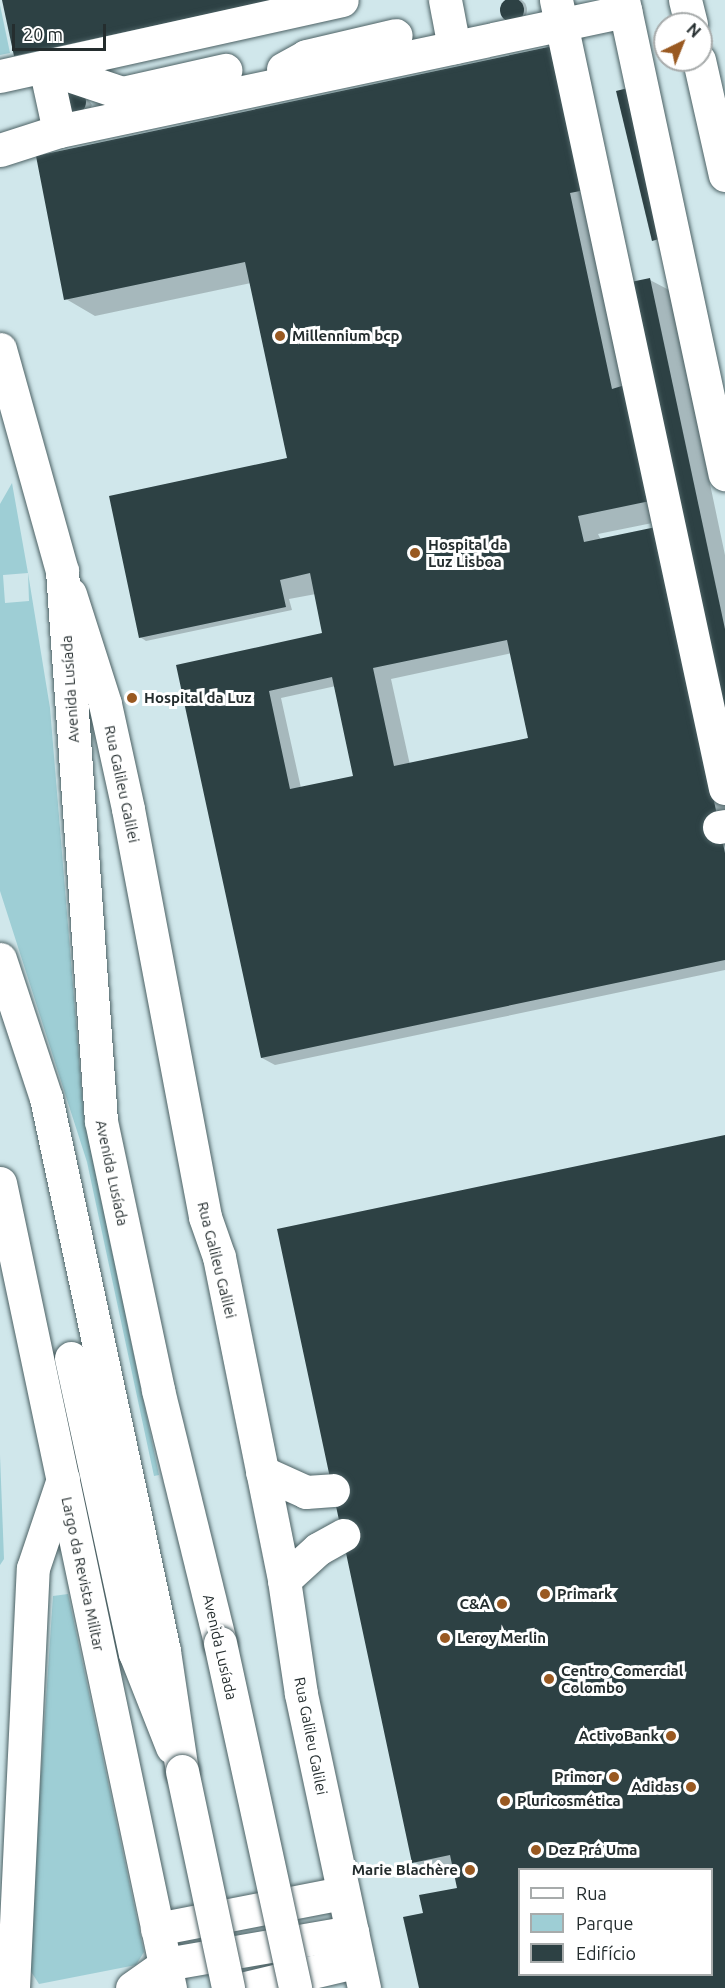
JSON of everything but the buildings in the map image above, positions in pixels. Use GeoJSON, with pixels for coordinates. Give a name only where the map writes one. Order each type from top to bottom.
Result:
{"type":"FeatureCollection","features":[{"type":"Feature","properties":{"kind":"main road"},"geometry":{"type":"LineString","coordinates":[[0,76],[342,0]]}},
{"type":"Feature","properties":{"kind":"main road"},"geometry":{"type":"LineString","coordinates":[[445,0],[454,47]]}},
{"type":"Feature","properties":{"kind":"main road"},"geometry":{"type":"LineString","coordinates":[[0,150],[59,131],[454,47],[559,12],[624,6],[725,474]]}},
{"type":"Feature","properties":{"kind":"main road"},"geometry":{"type":"LineString","coordinates":[[559,12],[725,788]]}},
{"type":"Feature","properties":{"kind":"main road"},"geometry":{"type":"LineString","coordinates":[[261,88],[296,59],[396,34]]}},
{"type":"Feature","properties":{"kind":"main road"},"geometry":{"type":"LineString","coordinates":[[45,66],[122,93],[225,70]]}},
{"type":"Feature","properties":{"kind":"main road"},"geometry":{"type":"LineString","coordinates":[[45,66],[59,131]]}},
{"type":"Feature","properties":{"kind":"main road"},"geometry":{"type":"LineString","coordinates":[[702,72],[725,175]]}},
{"type":"Feature","properties":{"kind":"main road","name":"Avenida Lusíada"},"geometry":{"type":"LineString","coordinates":[[0,355],[62,571],[101,1121],[158,1390],[220,1643],[295,1988]]}},
{"type":"Feature","properties":{"kind":"main road","name":"Rua Galileu Galilei"},"geometry":{"type":"LineString","coordinates":[[62,571],[105,704],[205,1217],[219,1257],[283,1570],[301,1694],[358,1961]]}},
{"type":"Feature","properties":{"kind":"main road"},"geometry":{"type":"LineString","coordinates":[[0,959],[46,1098],[164,1651],[182,1771],[228,1988]]}},
{"type":"Feature","properties":{"kind":"main road"},"geometry":{"type":"LineString","coordinates":[[0,1183],[63,1477]]}},
{"type":"Feature","properties":{"kind":"main road"},"geometry":{"type":"LineString","coordinates":[[71,1358],[135,1653],[182,1771]]}},
{"type":"Feature","properties":{"kind":"main road"},"geometry":{"type":"LineString","coordinates":[[262,1472],[338,1515],[318,1549],[283,1570]]}},
{"type":"Feature","properties":{"kind":"main road","name":"Largo da Revista Militar"},"geometry":{"type":"LineString","coordinates":[[63,1477],[168,1976]]}},
{"type":"Feature","properties":{"kind":"main road","name":"Largo da Revista Militar"},"geometry":{"type":"LineString","coordinates":[[13,1988],[33,1568],[63,1477]]}},
{"type":"Feature","properties":{"kind":"main road"},"geometry":{"type":"LineString","coordinates":[[157,1929],[343,1893]]}},
{"type":"Feature","properties":{"kind":"main road"},"geometry":{"type":"LineString","coordinates":[[132,1988],[168,1976],[358,1961]]}},
{"type":"Feature","properties":{"kind":"main road"},"geometry":{"type":"LineString","coordinates":[[245,1988],[358,1961]]}},
{"type":"Feature","properties":{"kind":"green space"},"geometry":{"type":"Polygon","coordinates":[[[0,5],[10,53],[0,55],[0,5]]]}},
{"type":"Feature","properties":{"kind":"green space"},"geometry":{"type":"Polygon","coordinates":[[[12,483],[28,573],[50,708],[84,1118],[159,1475],[154,1476],[87,1162],[0,891],[0,504],[12,483]],[[28,573],[3,575],[5,603],[29,601],[28,573]]]}},
{"type":"Feature","properties":{"kind":"green space"},"geometry":{"type":"Polygon","coordinates":[[[0,1455],[4,1559],[0,1565],[0,1455]]]}},
{"type":"Feature","properties":{"kind":"green space"},"geometry":{"type":"Polygon","coordinates":[[[68,1594],[144,1952],[136,1965],[39,1984],[28,1967],[53,1596],[68,1594]]]}},
{"type":"Feature","properties":{"kind":"place","name":"Millennium bcp"},"geometry":{"type":"Point","coordinates":[280,336]}},
{"type":"Feature","properties":{"kind":"place","name":"Hospital da Luz Lisboa"},"geometry":{"type":"Point","coordinates":[415,553]}},
{"type":"Feature","properties":{"kind":"place","name":"Hospital da Luz"},"geometry":{"type":"Point","coordinates":[132,698]}},
{"type":"Feature","properties":{"kind":"place","name":"Primark"},"geometry":{"type":"Point","coordinates":[545,1594]}},
{"type":"Feature","properties":{"kind":"place","name":"C&A"},"geometry":{"type":"Point","coordinates":[502,1604]}},
{"type":"Feature","properties":{"kind":"place","name":"Leroy Merlin"},"geometry":{"type":"Point","coordinates":[445,1638]}},
{"type":"Feature","properties":{"kind":"place","name":"Centro Comercial Colombo"},"geometry":{"type":"Point","coordinates":[549,1679]}},
{"type":"Feature","properties":{"kind":"place","name":"ActivoBank"},"geometry":{"type":"Point","coordinates":[671,1736]}},
{"type":"Feature","properties":{"kind":"place","name":"Primor"},"geometry":{"type":"Point","coordinates":[614,1777]}},
{"type":"Feature","properties":{"kind":"place","name":"Adidas"},"geometry":{"type":"Point","coordinates":[691,1787]}},
{"type":"Feature","properties":{"kind":"place","name":"Pluricosmética"},"geometry":{"type":"Point","coordinates":[505,1801]}},
{"type":"Feature","properties":{"kind":"place","name":"Dez Prá Uma"},"geometry":{"type":"Point","coordinates":[536,1850]}},
{"type":"Feature","properties":{"kind":"place","name":"Marie Blachère"},"geometry":{"type":"Point","coordinates":[470,1870]}}]}
